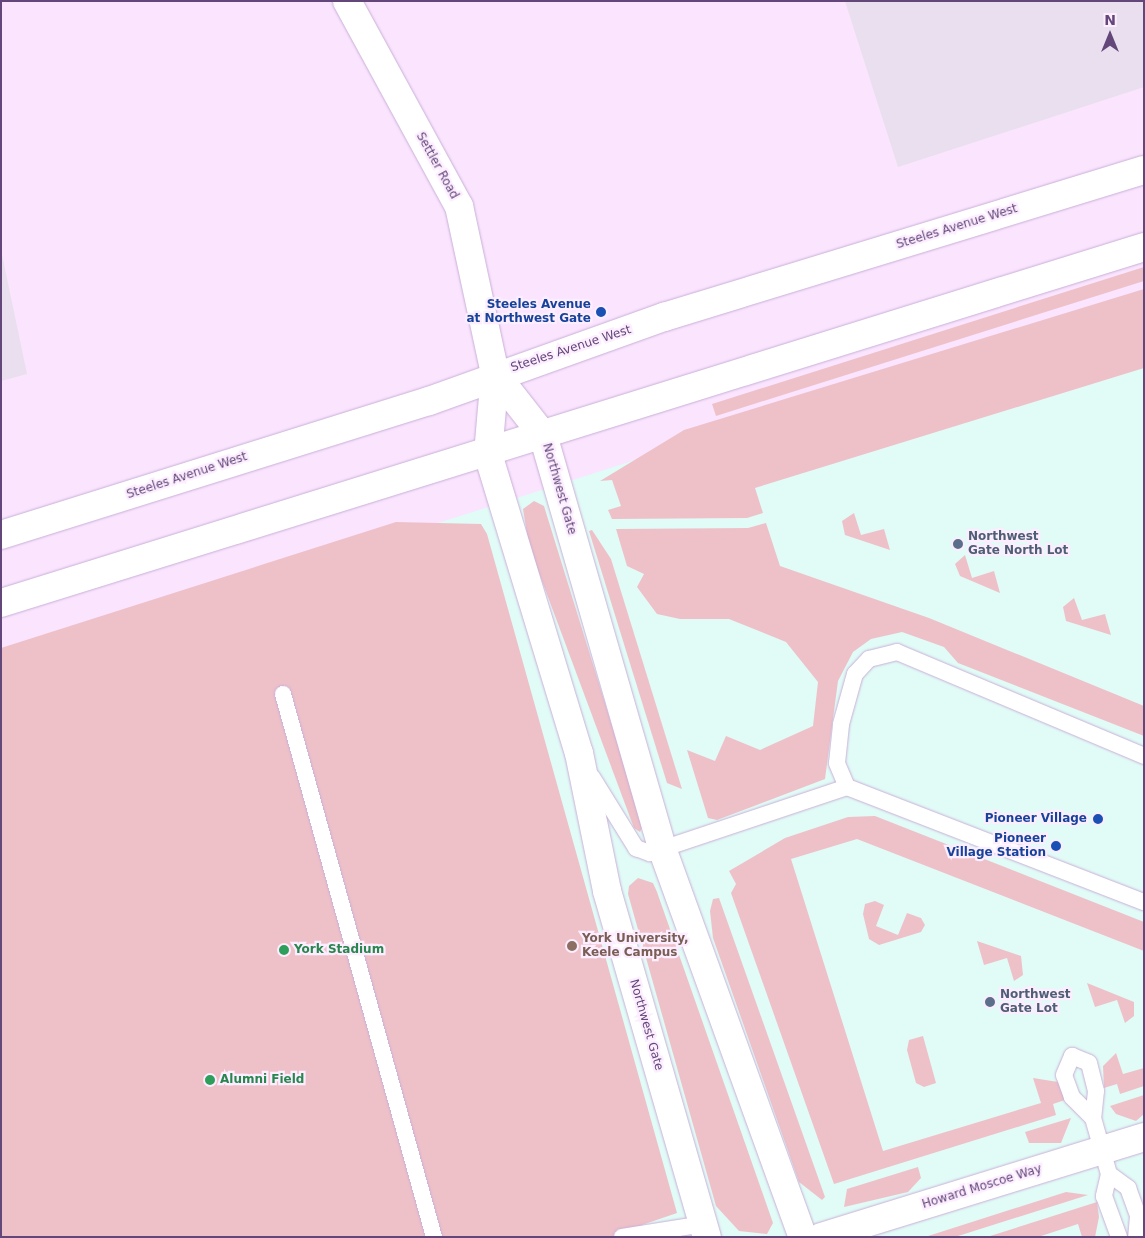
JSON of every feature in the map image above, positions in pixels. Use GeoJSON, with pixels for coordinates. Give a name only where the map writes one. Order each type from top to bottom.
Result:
{"type":"FeatureCollection","features":[{"type":"Feature","properties":{"kind":"street","name":"Settler Road"},"geometry":{"type":"LineString","coordinates":[[347,1],[459,206],[495,374]]}},
{"type":"Feature","properties":{"kind":"street","name":"Steeles Avenue West"},"geometry":{"type":"LineString","coordinates":[[1,535],[429,401],[495,374],[664,317],[1144,170]]}},
{"type":"Feature","properties":{"kind":"street"},"geometry":{"type":"LineString","coordinates":[[1,603],[488,454],[543,434],[1144,247]]}},
{"type":"Feature","properties":{"kind":"street","name":"Northwest Gate"},"geometry":{"type":"LineString","coordinates":[[495,374],[543,434],[663,851],[803,1237]]}},
{"type":"Feature","properties":{"kind":"street","name":"Northwest Gate"},"geometry":{"type":"LineString","coordinates":[[495,374],[488,454],[579,753],[606,891],[706,1230]]}},
{"type":"Feature","properties":{"kind":"street","name":"Howard Moscoe Way"},"geometry":{"type":"LineString","coordinates":[[821,1237],[1105,1162],[1144,1137]]}},
{"type":"Feature","properties":{"kind":"lane"},"geometry":{"type":"LineString","coordinates":[[847,787],[837,763],[841,724],[855,674],[869,659],[897,652],[1144,756]]}},
{"type":"Feature","properties":{"kind":"lane"},"geometry":{"type":"LineString","coordinates":[[283,694],[434,1237]]}},
{"type":"Feature","properties":{"kind":"lane","name":"Northwest Gate"},"geometry":{"type":"LineString","coordinates":[[579,753],[609,810],[636,848],[650,853],[663,851]]}},
{"type":"Feature","properties":{"kind":"lane"},"geometry":{"type":"LineString","coordinates":[[663,851],[847,787],[1144,902]]}},
{"type":"Feature","properties":{"kind":"lane"},"geometry":{"type":"LineString","coordinates":[[1094,1118],[1105,1162],[1104,1196],[1119,1237]]}},
{"type":"Feature","properties":{"kind":"lane"},"geometry":{"type":"LineString","coordinates":[[1105,1162],[1128,1188],[1138,1216],[1136,1237]]}},
{"type":"Feature","properties":{"kind":"lane"},"geometry":{"type":"LineString","coordinates":[[622,1237],[706,1230]]}},
{"type":"Feature","properties":{"kind":"shaded area"},"geometry":{"type":"Polygon","coordinates":[[[845,1],[1144,1],[1144,87],[898,167],[845,1]]]}},
{"type":"Feature","properties":{"kind":"shaded area"},"geometry":{"type":"Polygon","coordinates":[[[1,250],[27,374],[1,381],[1,250]]]}},
{"type":"Feature","properties":{"kind":"shaded area"},"geometry":{"type":"Polygon","coordinates":[[[1144,267],[1144,281],[716,416],[712,404],[1144,267]]]}},
{"type":"Feature","properties":{"kind":"shaded area"},"geometry":{"type":"Polygon","coordinates":[[[1144,289],[1144,368],[755,488],[763,513],[747,518],[612,519],[608,510],[621,506],[612,480],[600,481],[684,430],[1144,289]]]}},
{"type":"Feature","properties":{"kind":"shaded area","name":"York University, Keele Campus"},"geometry":{"type":"Polygon","coordinates":[[[1144,297],[1144,1237],[1,1237],[1,655],[454,518],[1144,297]]]}},
{"type":"Feature","properties":{"kind":"shaded area"},"geometry":{"type":"Polygon","coordinates":[[[534,501],[544,506],[643,826],[640,832],[634,828],[529,546],[523,509],[534,501]]]}},
{"type":"Feature","properties":{"kind":"shaded area"},"geometry":{"type":"Polygon","coordinates":[[[854,513],[861,535],[884,529],[890,550],[845,535],[842,521],[854,513]]]}},
{"type":"Feature","properties":{"kind":"shaded area","name":"York Stadium"},"geometry":{"type":"Polygon","coordinates":[[[396,522],[481,524],[487,534],[677,1213],[642,1225],[645,1237],[1,1237],[1,648],[396,522]]]}},
{"type":"Feature","properties":{"kind":"shaded area"},"geometry":{"type":"Polygon","coordinates":[[[766,523],[780,566],[929,618],[1144,706],[1144,736],[958,663],[944,647],[902,632],[871,639],[853,652],[838,681],[825,779],[717,820],[708,818],[687,750],[715,761],[726,736],[760,750],[813,726],[818,682],[786,642],[729,619],[680,619],[657,614],[637,587],[644,574],[627,566],[616,529],[748,528],[766,523]]]}},
{"type":"Feature","properties":{"kind":"shaded area"},"geometry":{"type":"Polygon","coordinates":[[[592,530],[611,559],[682,789],[667,783],[589,531],[592,530]]]}},
{"type":"Feature","properties":{"kind":"shaded area"},"geometry":{"type":"Polygon","coordinates":[[[965,555],[972,578],[994,571],[1000,593],[960,576],[955,564],[965,555]]]}},
{"type":"Feature","properties":{"kind":"shaded area"},"geometry":{"type":"Polygon","coordinates":[[[1074,598],[1082,620],[1105,614],[1111,635],[1066,621],[1063,607],[1074,598]]]}},
{"type":"Feature","properties":{"kind":"shaded area"},"geometry":{"type":"Polygon","coordinates":[[[875,816],[1144,922],[1144,951],[857,839],[791,859],[883,1151],[1041,1103],[1033,1078],[1058,1082],[1065,1100],[1053,1104],[1056,1115],[834,1184],[731,893],[736,884],[729,871],[785,838],[848,817],[875,816]]]}},
{"type":"Feature","properties":{"kind":"shaded area"},"geometry":{"type":"Polygon","coordinates":[[[638,878],[653,883],[657,892],[773,1223],[767,1234],[739,1231],[716,1206],[628,894],[629,886],[638,878]]]}},
{"type":"Feature","properties":{"kind":"shaded area"},"geometry":{"type":"Polygon","coordinates":[[[719,898],[825,1197],[822,1200],[799,1182],[713,938],[710,911],[713,899],[719,898]]]}},
{"type":"Feature","properties":{"kind":"shaded area"},"geometry":{"type":"Polygon","coordinates":[[[875,901],[884,905],[876,926],[898,935],[907,913],[921,918],[925,925],[921,932],[879,945],[869,939],[863,914],[865,904],[875,901]]]}},
{"type":"Feature","properties":{"kind":"shaded area"},"geometry":{"type":"Polygon","coordinates":[[[977,941],[1021,956],[1023,975],[1014,981],[1007,958],[984,965],[977,941]]]}},
{"type":"Feature","properties":{"kind":"shaded area"},"geometry":{"type":"Polygon","coordinates":[[[1087,983],[1134,1002],[1134,1016],[1125,1023],[1117,1000],[1095,1007],[1087,983]]]}},
{"type":"Feature","properties":{"kind":"shaded area"},"geometry":{"type":"Polygon","coordinates":[[[923,1036],[936,1083],[924,1087],[916,1083],[907,1050],[909,1040],[923,1036]]]}},
{"type":"Feature","properties":{"kind":"shaded area"},"geometry":{"type":"Polygon","coordinates":[[[1116,1053],[1123,1074],[1144,1068],[1144,1086],[1120,1094],[1117,1084],[1104,1088],[1103,1066],[1116,1053]]]}},
{"type":"Feature","properties":{"kind":"shaded area"},"geometry":{"type":"Polygon","coordinates":[[[1144,1095],[1144,1114],[1136,1121],[1116,1114],[1110,1106],[1144,1095]]]}},
{"type":"Feature","properties":{"kind":"shaded area"},"geometry":{"type":"Polygon","coordinates":[[[1071,1118],[1061,1143],[1029,1143],[1025,1132],[1071,1118]]]}},
{"type":"Feature","properties":{"kind":"shaded area"},"geometry":{"type":"Polygon","coordinates":[[[918,1167],[921,1178],[908,1192],[844,1207],[847,1189],[918,1167]]]}},
{"type":"Feature","properties":{"kind":"shaded area"},"geometry":{"type":"Polygon","coordinates":[[[1066,1192],[1088,1195],[955,1237],[925,1237],[1066,1192]]]}},
{"type":"Feature","properties":{"kind":"shaded area"},"geometry":{"type":"Polygon","coordinates":[[[1097,1202],[1099,1217],[1095,1237],[1082,1237],[1078,1224],[1038,1237],[987,1237],[1097,1202]]]}},
{"type":"Feature","properties":{"kind":"place","name":"Steeles Avenue at Northwest Gate"},"geometry":{"type":"Point","coordinates":[601,312]}},
{"type":"Feature","properties":{"kind":"place","name":"Northwest Gate North Lot"},"geometry":{"type":"Point","coordinates":[958,544]}},
{"type":"Feature","properties":{"kind":"place","name":"Pioneer Village"},"geometry":{"type":"Point","coordinates":[1098,819]}},
{"type":"Feature","properties":{"kind":"place","name":"Pioneer Village Station"},"geometry":{"type":"Point","coordinates":[1056,846]}},
{"type":"Feature","properties":{"kind":"place","name":"York University, Keele Campus"},"geometry":{"type":"Point","coordinates":[572,946]}},
{"type":"Feature","properties":{"kind":"place","name":"York Stadium"},"geometry":{"type":"Point","coordinates":[284,950]}},
{"type":"Feature","properties":{"kind":"place","name":"Northwest Gate Lot"},"geometry":{"type":"Point","coordinates":[990,1002]}},
{"type":"Feature","properties":{"kind":"place","name":"Alumni Field"},"geometry":{"type":"Point","coordinates":[210,1080]}}]}
